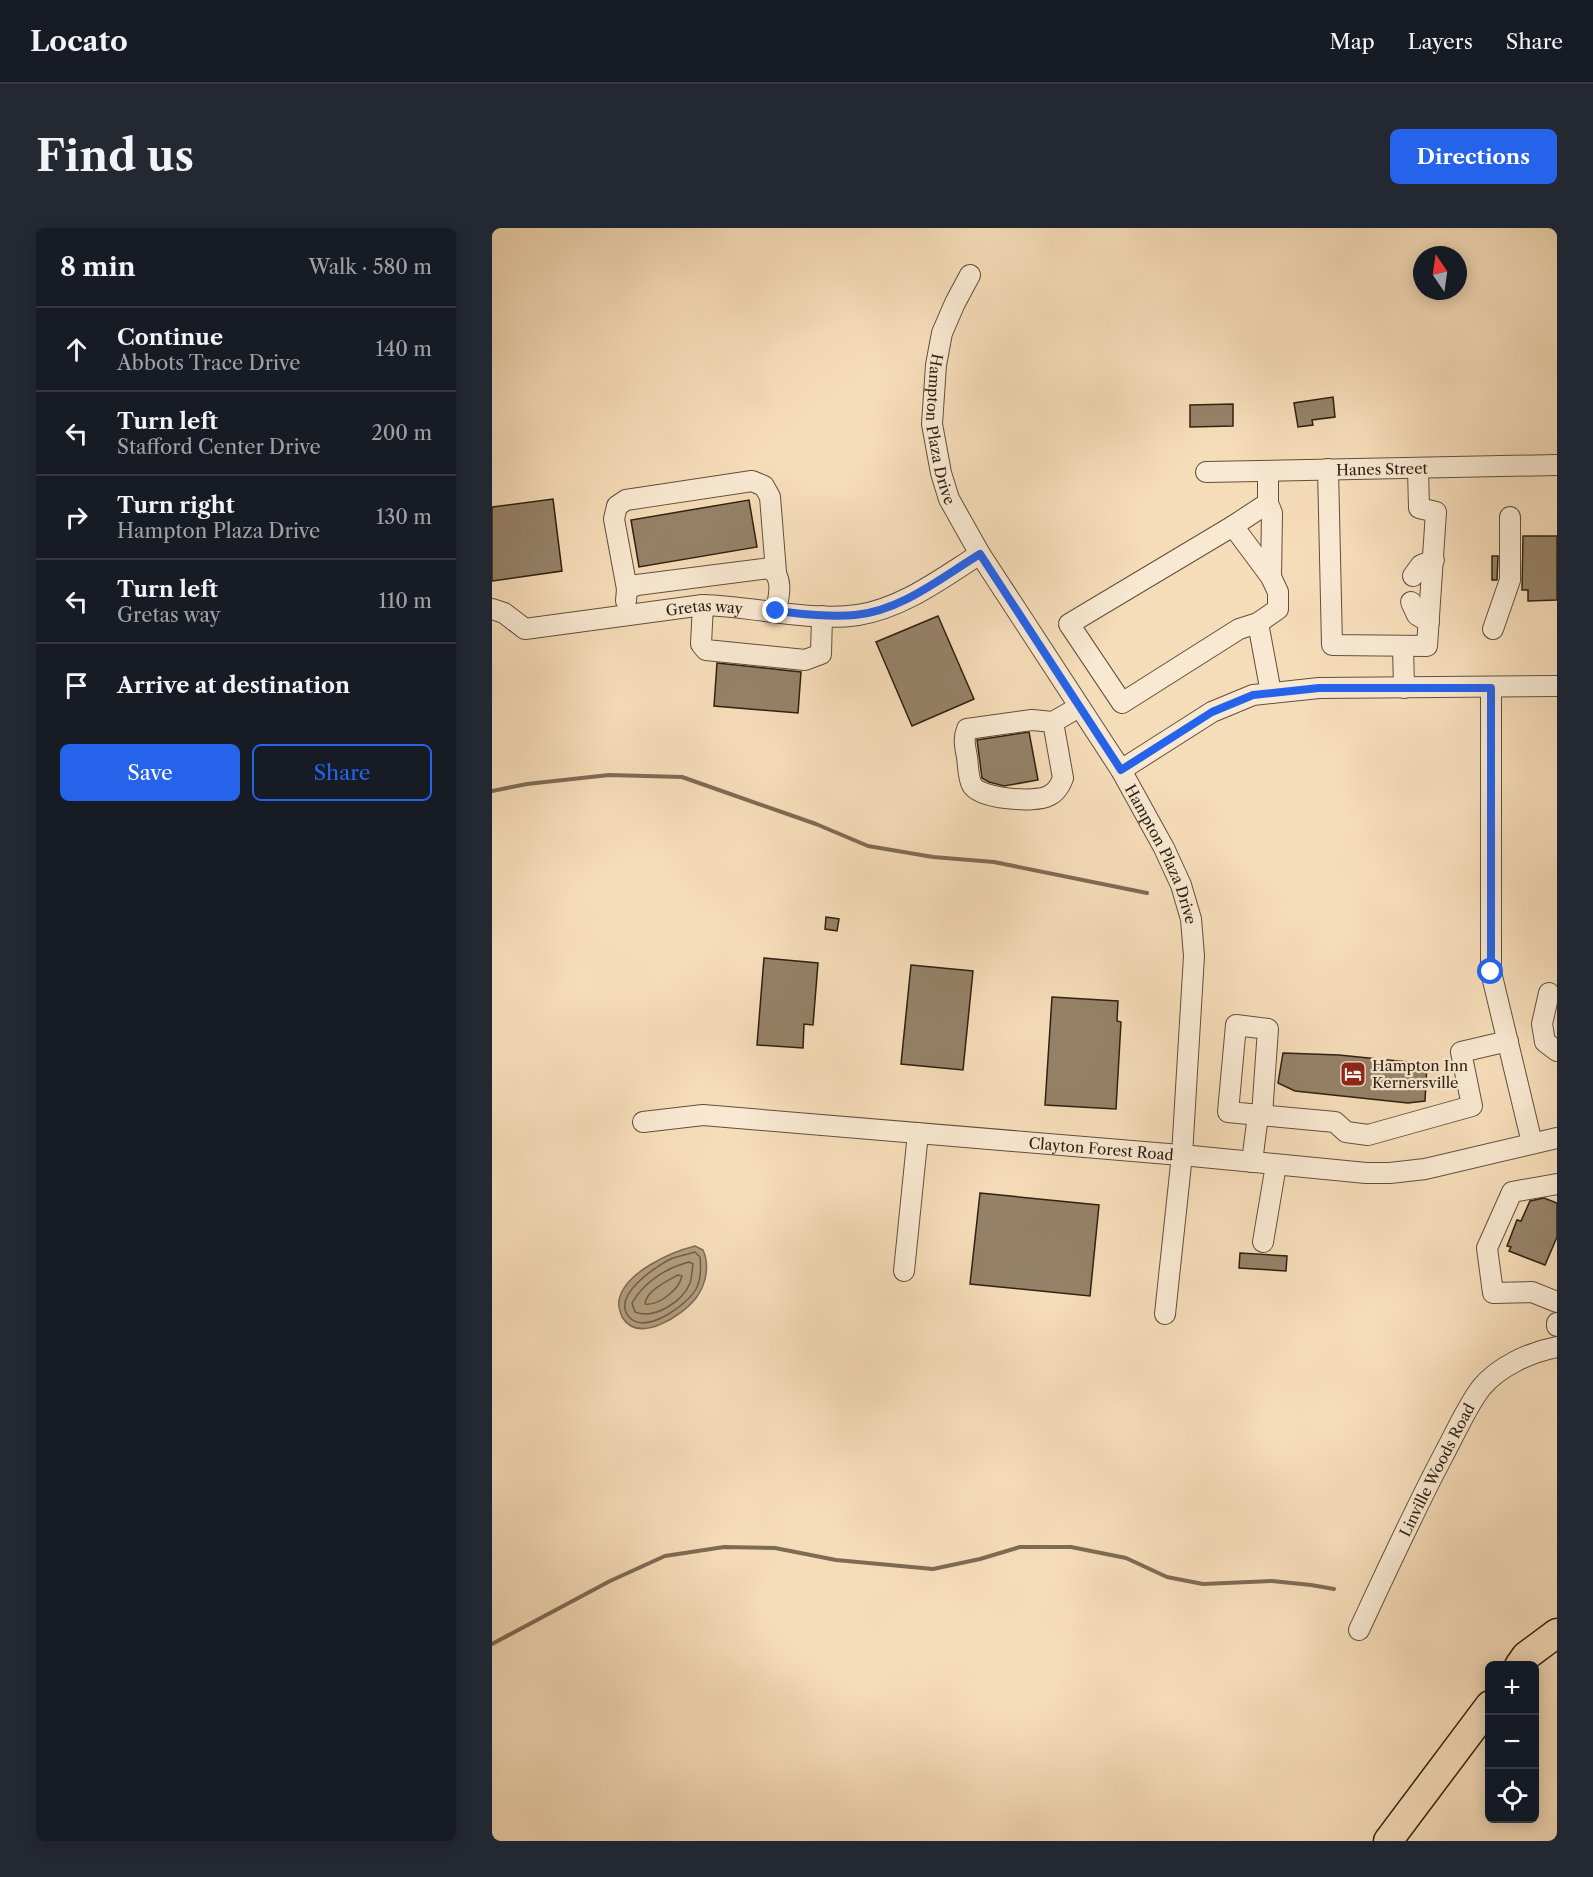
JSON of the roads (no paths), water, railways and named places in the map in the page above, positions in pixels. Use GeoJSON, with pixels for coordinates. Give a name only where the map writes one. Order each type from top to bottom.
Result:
{"type":"FeatureCollection","features":[{"type":"Feature","properties":{"kind":"highway"},"geometry":{"type":"LineString","coordinates":[[1522,1661],[1557,1633]]}},
{"type":"Feature","properties":{"kind":"highway"},"geometry":{"type":"LineString","coordinates":[[1388,1841],[1485,1712]]}},
{"type":"Feature","properties":{"kind":"street","name":"Hampton Plaza Drive"},"geometry":{"type":"LineString","coordinates":[[970,275],[942,333],[933,393],[932,424],[940,473],[949,499],[980,554],[1121,770],[1164,848],[1181,885],[1191,919],[1194,956],[1182,1155],[1165,1314]]}},
{"type":"Feature","properties":{"kind":"street","name":"Hanes Street"},"geometry":{"type":"LineString","coordinates":[[1206,472],[1557,465]]}},
{"type":"Feature","properties":{"kind":"street"},"geometry":{"type":"LineString","coordinates":[[1328,469],[1332,645],[1427,646],[1436,512],[1419,508],[1418,469]]}},
{"type":"Feature","properties":{"kind":"street"},"geometry":{"type":"LineString","coordinates":[[1268,471],[1268,503],[1272,513],[1271,577]]}},
{"type":"Feature","properties":{"kind":"street"},"geometry":{"type":"LineString","coordinates":[[626,615],[627,589],[614,519],[617,506],[626,500],[752,481],[765,486],[770,498],[780,592],[776,611]]}},
{"type":"Feature","properties":{"kind":"street"},"geometry":{"type":"LineString","coordinates":[[1233,526],[1271,577],[1278,592],[1278,609],[1258,623],[1239,629],[1122,703],[1068,624],[1268,503]]}},
{"type":"Feature","properties":{"kind":"street"},"geometry":{"type":"LineString","coordinates":[[1493,629],[1510,580],[1510,517]]}},
{"type":"Feature","properties":{"kind":"street","name":"Gretas way"},"geometry":{"type":"LineString","coordinates":[[492,609],[504,613],[525,629],[703,605],[729,605],[822,616],[857,615],[911,597],[980,554]]}},
{"type":"Feature","properties":{"kind":"street"},"geometry":{"type":"LineString","coordinates":[[1413,576],[1421,565],[1434,560]]}},
{"type":"Feature","properties":{"kind":"street"},"geometry":{"type":"LineString","coordinates":[[627,589],[637,585],[728,572],[770,568],[777,572]]}},
{"type":"Feature","properties":{"kind":"street"},"geometry":{"type":"LineString","coordinates":[[1411,602],[1417,615],[1429,622]]}},
{"type":"Feature","properties":{"kind":"street"},"geometry":{"type":"LineString","coordinates":[[703,605],[700,644],[706,650],[794,659],[805,660],[820,654],[822,616]]}},
{"type":"Feature","properties":{"kind":"street"},"geometry":{"type":"LineString","coordinates":[[1258,623],[1271,693]]}},
{"type":"Feature","properties":{"kind":"street"},"geometry":{"type":"LineString","coordinates":[[1403,646],[1404,688]]}},
{"type":"Feature","properties":{"kind":"street"},"geometry":{"type":"LineString","coordinates":[[1121,770],[1212,712],[1253,695],[1319,688],[1557,686]]}},
{"type":"Feature","properties":{"kind":"street"},"geometry":{"type":"LineString","coordinates":[[1491,688],[1491,972],[1532,1143]]}},
{"type":"Feature","properties":{"kind":"street"},"geometry":{"type":"LineString","coordinates":[[1053,722],[1063,778],[1059,787],[1050,796],[1041,799],[996,797],[980,792],[971,784],[963,737],[967,729],[1032,720],[1053,722],[1079,707]]}},
{"type":"Feature","properties":{"kind":"street"},"geometry":{"type":"LineString","coordinates":[[1557,1036],[1547,984],[1542,1023],[1545,1042],[1557,1051]]}},
{"type":"Feature","properties":{"kind":"street"},"geometry":{"type":"LineString","coordinates":[[1252,1162],[1260,1115],[1335,1122],[1346,1132],[1368,1135],[1472,1106],[1461,1052],[1508,1041]]}},
{"type":"Feature","properties":{"kind":"street","name":"Clayton Forest Road"},"geometry":{"type":"LineString","coordinates":[[643,1122],[703,1115],[1390,1173],[1425,1169],[1557,1138]]}},
{"type":"Feature","properties":{"kind":"street"},"geometry":{"type":"LineString","coordinates":[[904,1271],[918,1133]]}},
{"type":"Feature","properties":{"kind":"street"},"geometry":{"type":"LineString","coordinates":[[1263,1242],[1276,1165]]}},
{"type":"Feature","properties":{"kind":"street"},"geometry":{"type":"LineString","coordinates":[[1557,1184],[1512,1192],[1487,1248],[1493,1293],[1533,1292],[1557,1302]]}},
{"type":"Feature","properties":{"kind":"street","name":"Linville Woods Road"},"geometry":{"type":"LineString","coordinates":[[1359,1630],[1429,1482],[1482,1388],[1494,1375],[1510,1365],[1532,1354],[1557,1347]]}},
{"type":"Feature","properties":{"kind":"water"},"geometry":{"type":"Polygon","coordinates":[[[695,1246],[703,1250],[706,1262],[704,1281],[696,1298],[681,1312],[660,1324],[649,1328],[630,1325],[622,1317],[619,1302],[623,1290],[630,1281],[639,1272],[662,1258],[695,1246]]]}},
{"type":"Feature","properties":{"kind":"waterway"},"geometry":{"type":"LineString","coordinates":[[492,791],[527,784],[609,775],[682,777],[816,824],[868,846],[933,857],[994,862],[1147,893]]}},
{"type":"Feature","properties":{"kind":"waterway"},"geometry":{"type":"LineString","coordinates":[[492,1644],[610,1581],[665,1556],[724,1547],[775,1548],[836,1560],[933,1569],[980,1559],[1020,1547],[1071,1547],[1126,1558],[1167,1577],[1203,1584],[1272,1581],[1334,1589]]}},
{"type":"Feature","properties":{"kind":"place","name":"Hampton Inn Kernersville"},"geometry":{"type":"Point","coordinates":[1353,1074]}}]}
